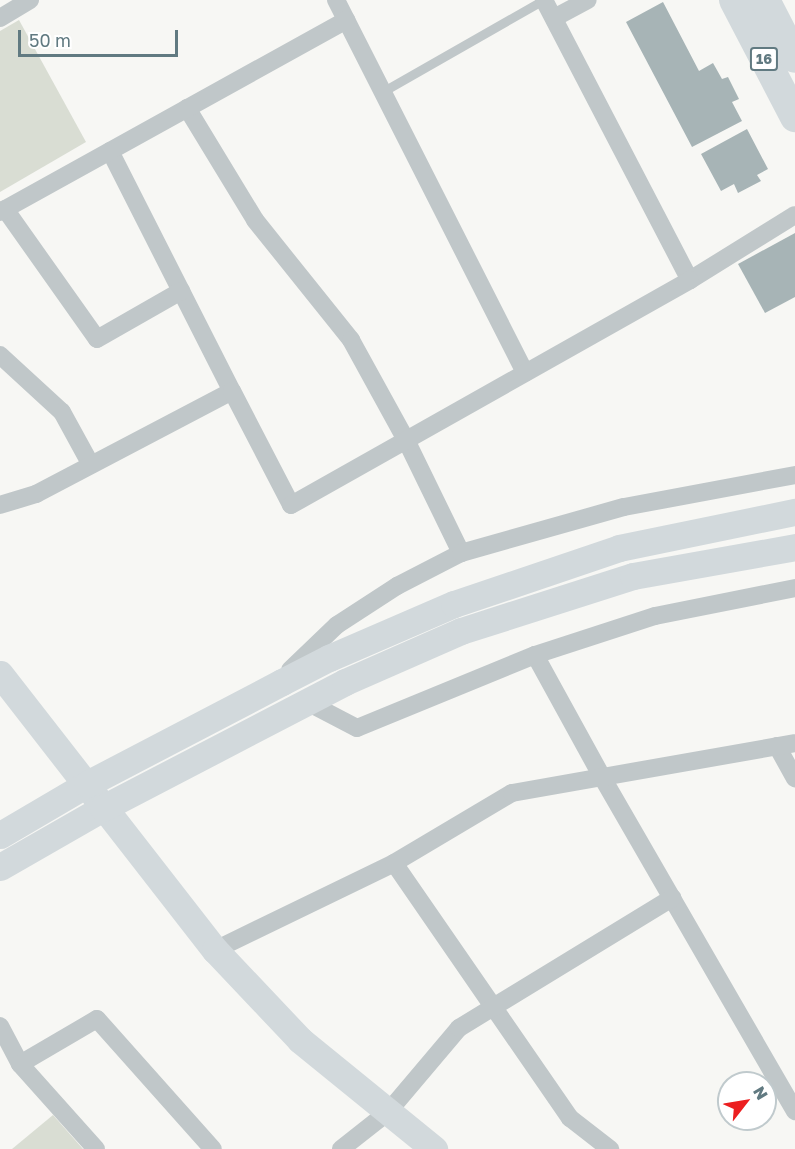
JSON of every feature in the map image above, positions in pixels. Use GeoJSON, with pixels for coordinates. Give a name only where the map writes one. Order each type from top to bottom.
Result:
{"type":"FeatureCollection","features":[{"type":"Feature","properties":{"kind":"main road","name":"16"},"geometry":{"type":"LineString","coordinates":[[734,0],[795,117]]}},
{"type":"Feature","properties":{"kind":"main road","name":"16"},"geometry":{"type":"LineString","coordinates":[[765,0],[795,58]]}},
{"type":"Feature","properties":{"kind":"street"},"geometry":{"type":"LineString","coordinates":[[336,0],[525,373]]}},
{"type":"Feature","properties":{"kind":"street"},"geometry":{"type":"LineString","coordinates":[[543,0],[690,280]]}},
{"type":"Feature","properties":{"kind":"street"},"geometry":{"type":"LineString","coordinates":[[554,18],[588,0]]}},
{"type":"Feature","properties":{"kind":"street"},"geometry":{"type":"LineString","coordinates":[[181,291],[97,339],[3,211],[346,20]]}},
{"type":"Feature","properties":{"kind":"street"},"geometry":{"type":"LineString","coordinates":[[188,108],[255,220],[351,340],[406,440],[461,553]]}},
{"type":"Feature","properties":{"kind":"street"},"geometry":{"type":"LineString","coordinates":[[110,151],[291,505],[690,280],[795,215]]}},
{"type":"Feature","properties":{"kind":"street"},"geometry":{"type":"LineString","coordinates":[[0,355],[62,412],[91,465]]}},
{"type":"Feature","properties":{"kind":"street"},"geometry":{"type":"LineString","coordinates":[[0,505],[36,494],[232,391]]}},
{"type":"Feature","properties":{"kind":"street"},"geometry":{"type":"LineString","coordinates":[[282,682],[288,672],[337,625],[396,586],[461,553],[624,507],[795,475]]}},
{"type":"Feature","properties":{"kind":"street"},"geometry":{"type":"LineString","coordinates":[[0,835],[87,784],[329,658],[454,604],[619,548],[795,512]]}},
{"type":"Feature","properties":{"kind":"street"},"geometry":{"type":"LineString","coordinates":[[0,867],[103,808],[309,703],[345,682],[461,631],[633,576],[795,547]]}},
{"type":"Feature","properties":{"kind":"street"},"geometry":{"type":"LineString","coordinates":[[309,703],[357,728],[535,655],[655,616],[795,588]]}},
{"type":"Feature","properties":{"kind":"street"},"geometry":{"type":"LineString","coordinates":[[535,655],[602,777],[795,1111]]}},
{"type":"Feature","properties":{"kind":"street"},"geometry":{"type":"LineString","coordinates":[[0,674],[215,950],[300,1040],[434,1149]]}},
{"type":"Feature","properties":{"kind":"street"},"geometry":{"type":"LineString","coordinates":[[215,950],[394,863],[512,793],[795,743]]}},
{"type":"Feature","properties":{"kind":"street"},"geometry":{"type":"LineString","coordinates":[[777,746],[795,778]]}},
{"type":"Feature","properties":{"kind":"street"},"geometry":{"type":"LineString","coordinates":[[394,863],[570,1118],[609,1149]]}},
{"type":"Feature","properties":{"kind":"street"},"geometry":{"type":"LineString","coordinates":[[341,1149],[388,1112],[459,1028],[672,898]]}},
{"type":"Feature","properties":{"kind":"street"},"geometry":{"type":"LineString","coordinates":[[20,1064],[97,1019],[213,1149]]}},
{"type":"Feature","properties":{"kind":"street"},"geometry":{"type":"LineString","coordinates":[[0,1026],[20,1064],[96,1149]]}},
{"type":"Feature","properties":{"kind":"lane"},"geometry":{"type":"LineString","coordinates":[[382,92],[543,0]]}},
{"type":"Feature","properties":{"kind":"shaded area"},"geometry":{"type":"Polygon","coordinates":[[[19,20],[86,142],[0,192],[0,31],[19,20]]]}},
{"type":"Feature","properties":{"kind":"shaded area"},"geometry":{"type":"Polygon","coordinates":[[[53,1115],[83,1149],[12,1149],[53,1115]]]}},
{"type":"Feature","properties":{"kind":"building"},"geometry":{"type":"Polygon","coordinates":[[[663,2],[699,71],[713,63],[722,79],[728,77],[739,99],[732,102],[742,121],[692,147],[626,22],[663,2]]]}},
{"type":"Feature","properties":{"kind":"building"},"geometry":{"type":"Polygon","coordinates":[[[747,129],[768,169],[757,175],[761,181],[738,193],[734,184],[721,191],[701,154],[747,129]]]}},
{"type":"Feature","properties":{"kind":"building"},"geometry":{"type":"Polygon","coordinates":[[[795,233],[795,297],[765,313],[738,264],[795,233]]]}}]}
